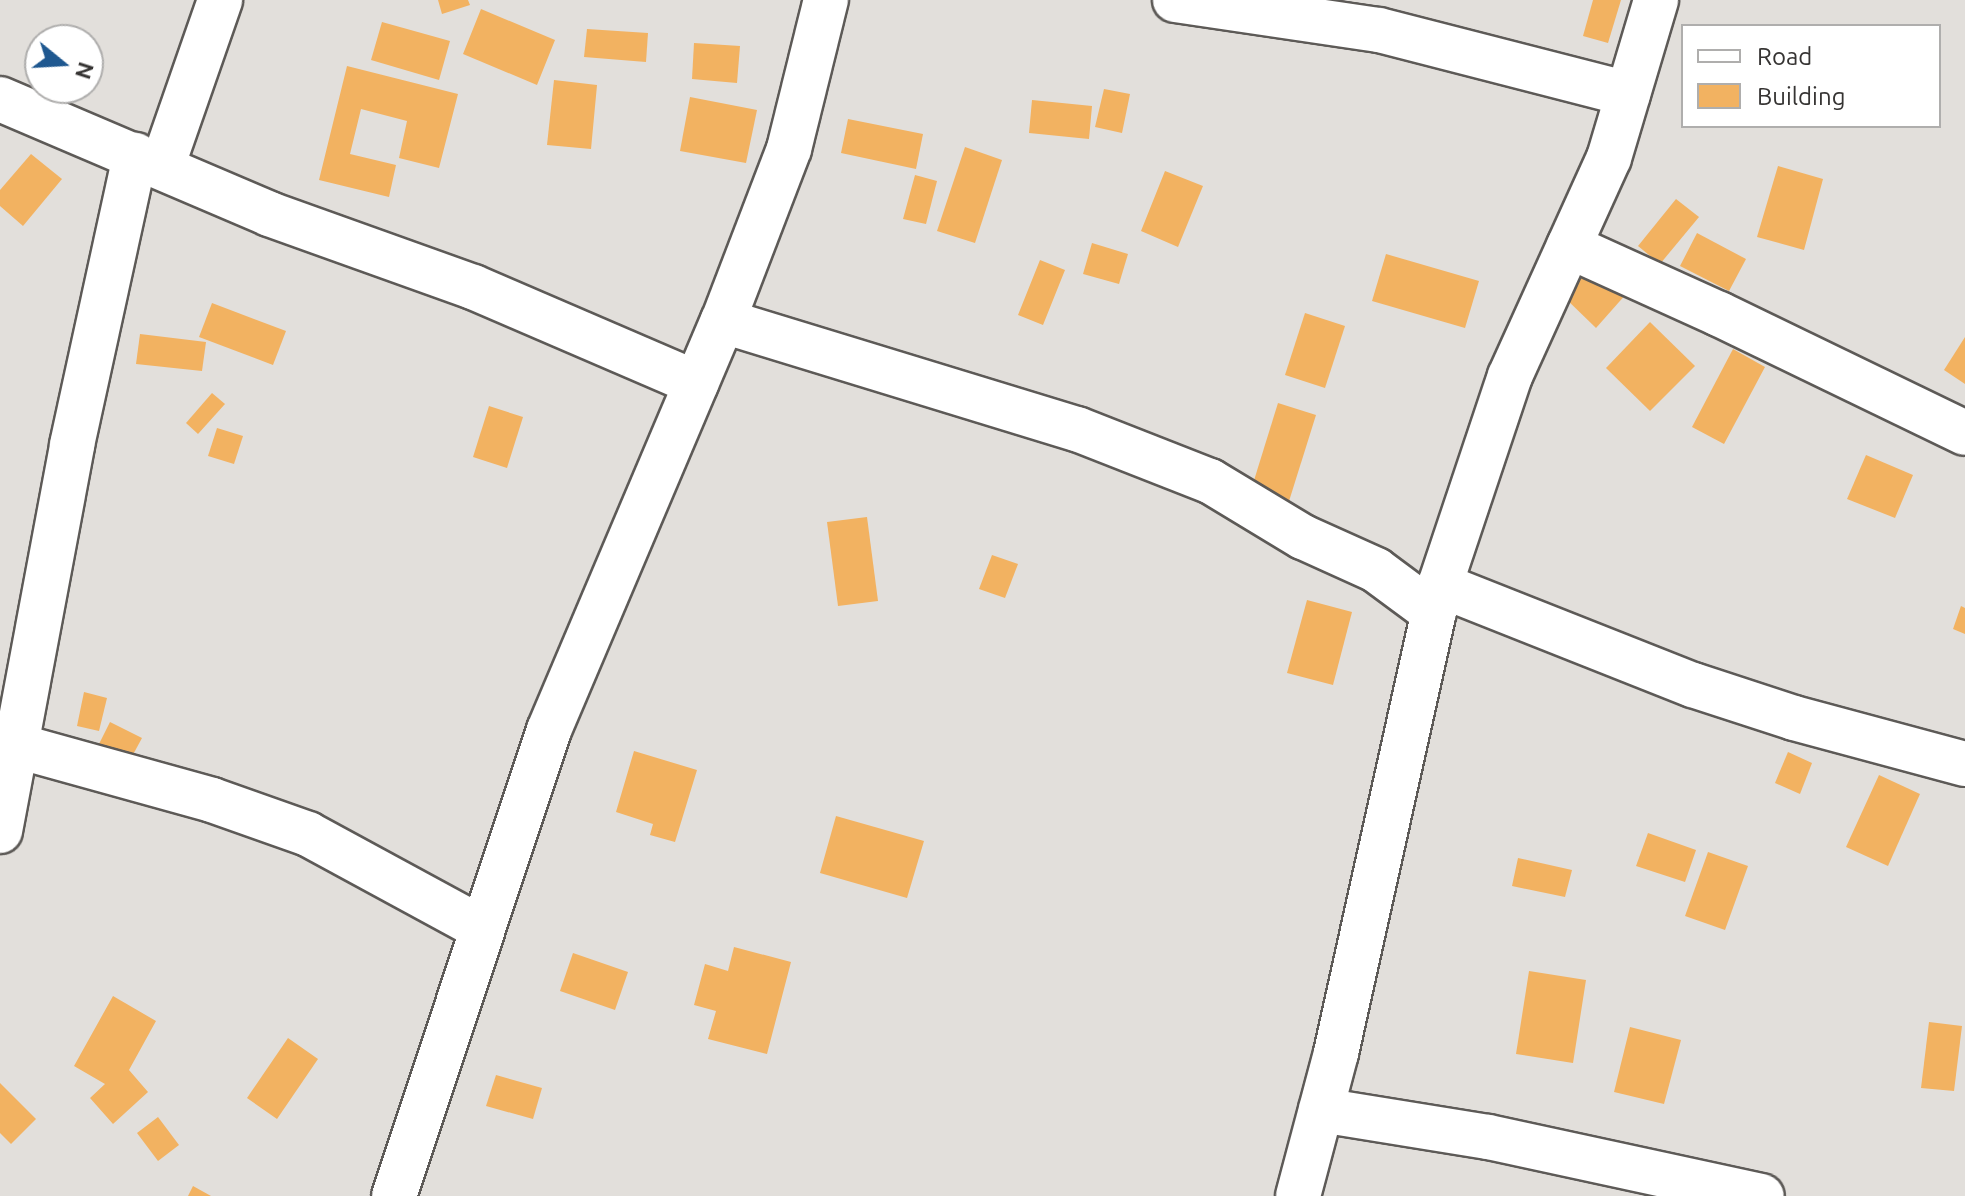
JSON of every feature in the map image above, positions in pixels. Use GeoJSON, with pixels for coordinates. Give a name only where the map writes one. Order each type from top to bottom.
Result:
{"type":"FeatureCollection","features":[{"type":"Feature","properties":{"kind":"street"},"geometry":{"type":"LineString","coordinates":[[0,831],[72,445],[149,161],[220,0]]}},
{"type":"Feature","properties":{"kind":"street"},"geometry":{"type":"LineString","coordinates":[[394,1196],[549,730],[723,321],[789,149],[826,0]]}},
{"type":"Feature","properties":{"kind":"street"},"geometry":{"type":"LineString","coordinates":[[1175,0],[1379,30],[1628,94]]}},
{"type":"Feature","properties":{"kind":"street"},"geometry":{"type":"LineString","coordinates":[[1298,1196],[1321,1110],[1437,599],[1510,376],[1609,158],[1656,0]]}},
{"type":"Feature","properties":{"kind":"street"},"geometry":{"type":"LineString","coordinates":[[0,99],[269,214],[473,287],[696,383]]}},
{"type":"Feature","properties":{"kind":"street"},"geometry":{"type":"LineString","coordinates":[[1569,246],[1719,314],[1965,433]]}},
{"type":"Feature","properties":{"kind":"street"},"geometry":{"type":"LineString","coordinates":[[723,321],[1077,429],[1210,481],[1303,537],[1437,599],[1794,718],[1965,764]]}},
{"type":"Feature","properties":{"kind":"street"},"geometry":{"type":"LineString","coordinates":[[14,745],[212,800],[308,834],[481,928]]}},
{"type":"Feature","properties":{"kind":"street"},"geometry":{"type":"LineString","coordinates":[[1321,1110],[1488,1137],[1762,1196]]}},
{"type":"Feature","properties":{"kind":"building"},"geometry":{"type":"Polygon","coordinates":[[[438,0],[468,0],[470,5],[442,14],[438,0]]]}},
{"type":"Feature","properties":{"kind":"building"},"geometry":{"type":"Polygon","coordinates":[[[1593,0],[1621,0],[1608,43],[1583,36],[1593,0]]]}},
{"type":"Feature","properties":{"kind":"building"},"geometry":{"type":"Polygon","coordinates":[[[481,9],[555,40],[537,85],[463,54],[481,9]]]}},
{"type":"Feature","properties":{"kind":"building"},"geometry":{"type":"Polygon","coordinates":[[[382,22],[450,41],[439,80],[371,60],[382,22]]]}},
{"type":"Feature","properties":{"kind":"building"},"geometry":{"type":"Polygon","coordinates":[[[587,29],[648,33],[646,62],[584,57],[587,29]]]}},
{"type":"Feature","properties":{"kind":"building"},"geometry":{"type":"Polygon","coordinates":[[[694,43],[740,46],[737,83],[692,79],[694,43]]]}},
{"type":"Feature","properties":{"kind":"building"},"geometry":{"type":"Polygon","coordinates":[[[347,66],[458,94],[439,168],[399,158],[407,121],[361,109],[350,154],[396,165],[389,197],[319,180],[347,66]]]}},
{"type":"Feature","properties":{"kind":"building"},"geometry":{"type":"Polygon","coordinates":[[[554,80],[597,85],[591,149],[547,145],[554,80]]]}},
{"type":"Feature","properties":{"kind":"building"},"geometry":{"type":"Polygon","coordinates":[[[1104,89],[1130,94],[1122,133],[1095,127],[1104,89]]]}},
{"type":"Feature","properties":{"kind":"building"},"geometry":{"type":"Polygon","coordinates":[[[690,97],[757,110],[746,163],[680,151],[690,97]]]}},
{"type":"Feature","properties":{"kind":"building"},"geometry":{"type":"Polygon","coordinates":[[[1032,100],[1092,106],[1089,139],[1029,133],[1032,100]]]}},
{"type":"Feature","properties":{"kind":"building"},"geometry":{"type":"Polygon","coordinates":[[[848,119],[923,134],[916,169],[841,153],[848,119]]]}},
{"type":"Feature","properties":{"kind":"building"},"geometry":{"type":"Polygon","coordinates":[[[965,147],[1002,160],[975,243],[937,231],[965,147]]]}},
{"type":"Feature","properties":{"kind":"building"},"geometry":{"type":"Polygon","coordinates":[[[31,154],[62,179],[23,226],[0,206],[0,190],[31,154]]]}},
{"type":"Feature","properties":{"kind":"building"},"geometry":{"type":"Polygon","coordinates":[[[1778,166],[1823,179],[1804,250],[1757,237],[1778,166]]]}},
{"type":"Feature","properties":{"kind":"building"},"geometry":{"type":"Polygon","coordinates":[[[1165,171],[1203,186],[1178,247],[1141,231],[1165,171]]]}},
{"type":"Feature","properties":{"kind":"building"},"geometry":{"type":"Polygon","coordinates":[[[915,175],[937,181],[926,224],[903,219],[915,175]]]}},
{"type":"Feature","properties":{"kind":"building"},"geometry":{"type":"Polygon","coordinates":[[[1676,199],[1699,217],[1660,264],[1638,246],[1676,199]]]}},
{"type":"Feature","properties":{"kind":"building"},"geometry":{"type":"Polygon","coordinates":[[[1697,233],[1746,259],[1729,291],[1680,266],[1697,233]]]}},
{"type":"Feature","properties":{"kind":"building"},"geometry":{"type":"Polygon","coordinates":[[[1092,243],[1128,254],[1119,284],[1083,274],[1092,243]]]}},
{"type":"Feature","properties":{"kind":"building"},"geometry":{"type":"Polygon","coordinates":[[[1386,254],[1479,281],[1465,328],[1372,301],[1386,254]]]}},
{"type":"Feature","properties":{"kind":"building"},"geometry":{"type":"Polygon","coordinates":[[[1040,260],[1065,270],[1043,325],[1018,315],[1040,260]]]}},
{"type":"Feature","properties":{"kind":"building"},"geometry":{"type":"Polygon","coordinates":[[[1593,261],[1627,293],[1596,328],[1562,295],[1593,261]]]}},
{"type":"Feature","properties":{"kind":"building"},"geometry":{"type":"Polygon","coordinates":[[[212,303],[286,331],[273,365],[199,337],[212,303]]]}},
{"type":"Feature","properties":{"kind":"building"},"geometry":{"type":"Polygon","coordinates":[[[1305,313],[1345,326],[1325,388],[1285,375],[1305,313]]]}},
{"type":"Feature","properties":{"kind":"building"},"geometry":{"type":"Polygon","coordinates":[[[1650,322],[1695,366],[1650,411],[1606,368],[1650,322]]]}},
{"type":"Feature","properties":{"kind":"building"},"geometry":{"type":"Polygon","coordinates":[[[140,334],[206,342],[202,371],[136,364],[140,334]]]}},
{"type":"Feature","properties":{"kind":"building"},"geometry":{"type":"Polygon","coordinates":[[[1965,337],[1965,384],[1944,370],[1965,337]]]}},
{"type":"Feature","properties":{"kind":"building"},"geometry":{"type":"Polygon","coordinates":[[[1733,349],[1765,367],[1724,444],[1692,427],[1733,349]]]}},
{"type":"Feature","properties":{"kind":"building"},"geometry":{"type":"Polygon","coordinates":[[[212,393],[225,404],[198,434],[186,423],[212,393]]]}},
{"type":"Feature","properties":{"kind":"building"},"geometry":{"type":"Polygon","coordinates":[[[1278,403],[1316,415],[1285,514],[1247,503],[1278,403]]]}},
{"type":"Feature","properties":{"kind":"building"},"geometry":{"type":"Polygon","coordinates":[[[489,406],[523,417],[507,468],[473,457],[489,406]]]}},
{"type":"Feature","properties":{"kind":"building"},"geometry":{"type":"Polygon","coordinates":[[[217,428],[243,436],[234,464],[208,456],[217,428]]]}},
{"type":"Feature","properties":{"kind":"building"},"geometry":{"type":"Polygon","coordinates":[[[1866,455],[1913,475],[1895,518],[1847,499],[1866,455]]]}},
{"type":"Feature","properties":{"kind":"building"},"geometry":{"type":"Polygon","coordinates":[[[867,517],[878,601],[838,606],[827,522],[867,517]]]}},
{"type":"Feature","properties":{"kind":"building"},"geometry":{"type":"Polygon","coordinates":[[[992,555],[1018,564],[1005,598],[979,589],[992,555]]]}},
{"type":"Feature","properties":{"kind":"building"},"geometry":{"type":"Polygon","coordinates":[[[1307,600],[1352,612],[1333,685],[1287,673],[1307,600]]]}},
{"type":"Feature","properties":{"kind":"building"},"geometry":{"type":"Polygon","coordinates":[[[1961,606],[1965,608],[1965,634],[1953,629],[1961,606]]]}},
{"type":"Feature","properties":{"kind":"building"},"geometry":{"type":"Polygon","coordinates":[[[84,692],[107,698],[99,731],[77,726],[84,692]]]}},
{"type":"Feature","properties":{"kind":"building"},"geometry":{"type":"Polygon","coordinates":[[[110,722],[142,738],[129,762],[98,746],[110,722]]]}},
{"type":"Feature","properties":{"kind":"building"},"geometry":{"type":"Polygon","coordinates":[[[634,751],[697,770],[675,842],[650,835],[653,824],[616,812],[634,751]]]}},
{"type":"Feature","properties":{"kind":"building"},"geometry":{"type":"Polygon","coordinates":[[[1788,752],[1812,763],[1800,794],[1775,783],[1788,752]]]}},
{"type":"Feature","properties":{"kind":"building"},"geometry":{"type":"Polygon","coordinates":[[[1879,775],[1920,794],[1888,866],[1846,847],[1879,775]]]}},
{"type":"Feature","properties":{"kind":"building"},"geometry":{"type":"Polygon","coordinates":[[[836,816],[924,841],[907,898],[820,873],[836,816]]]}},
{"type":"Feature","properties":{"kind":"building"},"geometry":{"type":"Polygon","coordinates":[[[1648,833],[1696,850],[1685,882],[1636,866],[1648,833]]]}},
{"type":"Feature","properties":{"kind":"building"},"geometry":{"type":"Polygon","coordinates":[[[1708,852],[1748,866],[1725,930],[1685,916],[1708,852]]]}},
{"type":"Feature","properties":{"kind":"building"},"geometry":{"type":"Polygon","coordinates":[[[1518,858],[1572,870],[1565,897],[1512,886],[1518,858]]]}},
{"type":"Feature","properties":{"kind":"building"},"geometry":{"type":"Polygon","coordinates":[[[734,947],[791,962],[767,1054],[708,1039],[716,1011],[694,1005],[705,964],[728,971],[734,947]]]}},
{"type":"Feature","properties":{"kind":"building"},"geometry":{"type":"Polygon","coordinates":[[[573,953],[628,972],[615,1010],[560,991],[573,953]]]}},
{"type":"Feature","properties":{"kind":"building"},"geometry":{"type":"Polygon","coordinates":[[[1529,971],[1586,980],[1573,1063],[1516,1054],[1529,971]]]}},
{"type":"Feature","properties":{"kind":"building"},"geometry":{"type":"Polygon","coordinates":[[[113,996],[156,1021],[129,1070],[148,1092],[113,1124],[90,1098],[105,1084],[74,1066],[113,996]]]}},
{"type":"Feature","properties":{"kind":"building"},"geometry":{"type":"Polygon","coordinates":[[[1929,1022],[1962,1026],[1954,1091],[1921,1088],[1929,1022]]]}},
{"type":"Feature","properties":{"kind":"building"},"geometry":{"type":"Polygon","coordinates":[[[1630,1027],[1681,1040],[1664,1104],[1614,1092],[1630,1027]]]}},
{"type":"Feature","properties":{"kind":"building"},"geometry":{"type":"Polygon","coordinates":[[[288,1038],[318,1059],[277,1119],[247,1098],[288,1038]]]}},
{"type":"Feature","properties":{"kind":"building"},"geometry":{"type":"Polygon","coordinates":[[[496,1075],[542,1088],[533,1119],[486,1106],[496,1075]]]}},
{"type":"Feature","properties":{"kind":"building"},"geometry":{"type":"Polygon","coordinates":[[[0,1083],[36,1119],[11,1144],[0,1133],[0,1083]]]}},
{"type":"Feature","properties":{"kind":"building"},"geometry":{"type":"Polygon","coordinates":[[[158,1117],[179,1145],[158,1161],[137,1133],[158,1117]]]}},
{"type":"Feature","properties":{"kind":"building"},"geometry":{"type":"Polygon","coordinates":[[[193,1186],[211,1196],[188,1196],[193,1186]]]}}]}
